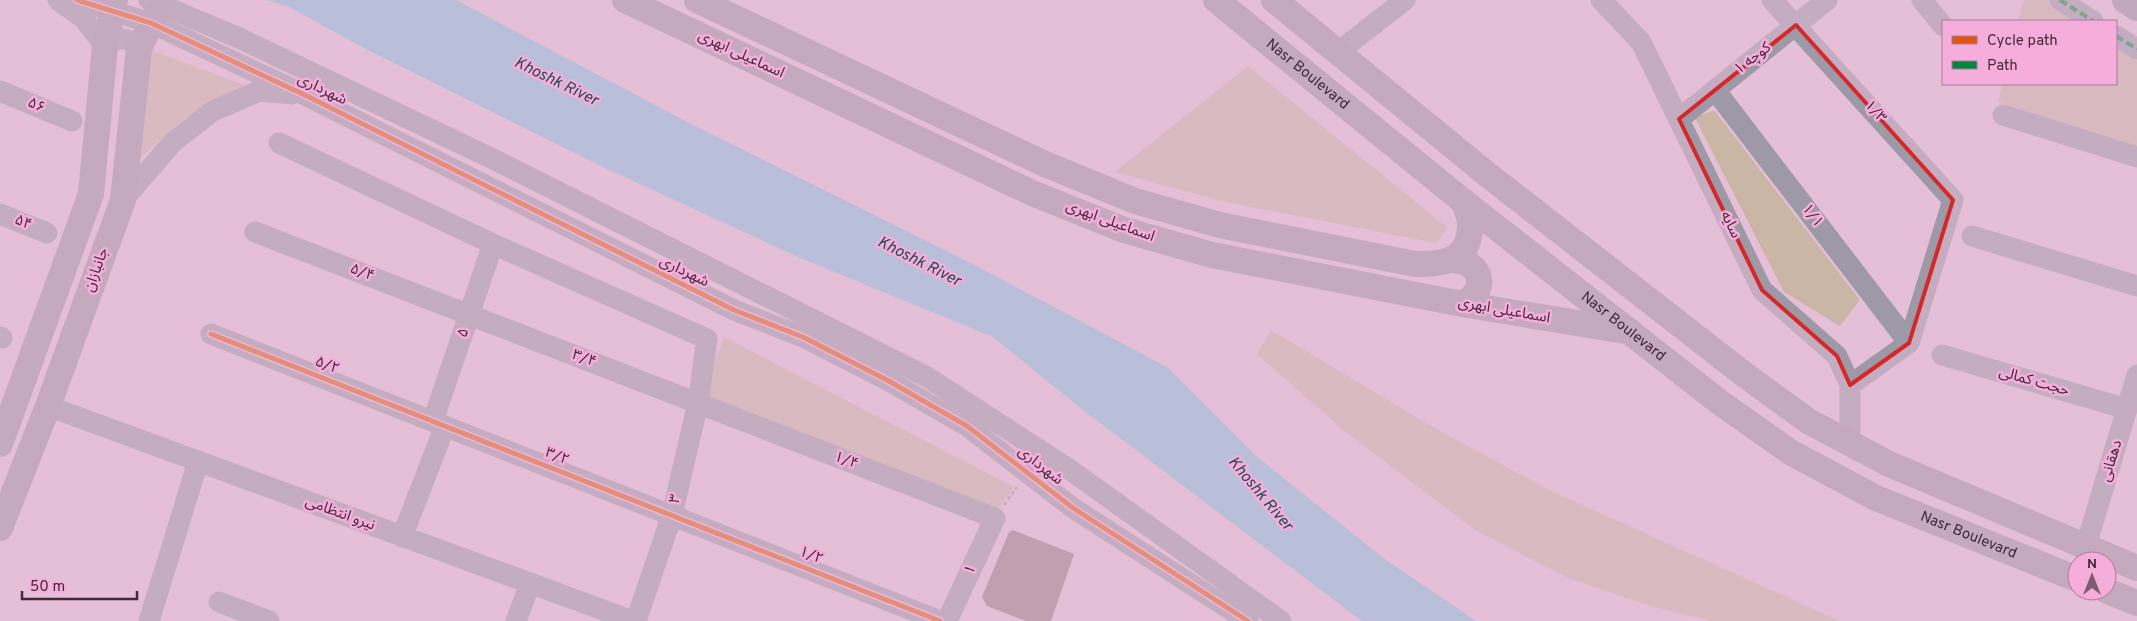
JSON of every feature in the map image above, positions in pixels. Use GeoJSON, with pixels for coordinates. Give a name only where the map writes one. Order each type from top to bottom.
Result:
{"type":"FeatureCollection","features":[{"type":"Feature","properties":{"kind":"highway"},"geometry":{"type":"LineString","coordinates":[[2126,0],[2137,7]]}},
{"type":"Feature","properties":{"kind":"main road","name":"اسماعیلی ابهری"},"geometry":{"type":"LineString","coordinates":[[625,0],[1032,193],[1124,230],[1212,255],[1462,304],[1631,332]]}},
{"type":"Feature","properties":{"kind":"main road","name":"اسماعیلی ابهری"},"geometry":{"type":"LineString","coordinates":[[697,0],[1045,164],[1134,201],[1220,225],[1415,264],[1437,265],[1453,260]]}},
{"type":"Feature","properties":{"kind":"main road","name":"Nasr Boulevard"},"geometry":{"type":"LineString","coordinates":[[1216,0],[1464,202],[1718,401],[1790,452],[1876,498],[2067,575]]}},
{"type":"Feature","properties":{"kind":"main road"},"geometry":{"type":"LineString","coordinates":[[1274,0],[1488,175],[1808,422],[1889,464],[2137,568]]}},
{"type":"Feature","properties":{"kind":"main road"},"geometry":{"type":"LineString","coordinates":[[0,444],[91,194],[105,46],[114,5]]}},
{"type":"Feature","properties":{"kind":"main road","name":"جانبازان"},"geometry":{"type":"LineString","coordinates":[[0,528],[48,406],[123,200],[140,49],[154,9]]}},
{"type":"Feature","properties":{"kind":"main road"},"geometry":{"type":"LineString","coordinates":[[1453,260],[1467,244],[1471,223],[1464,202]]}},
{"type":"Feature","properties":{"kind":"main road"},"geometry":{"type":"LineString","coordinates":[[1453,260],[1464,261],[1474,267],[1480,278],[1479,289],[1472,299],[1462,304]]}},
{"type":"Feature","properties":{"kind":"main road"},"geometry":{"type":"LineString","coordinates":[[2117,595],[2137,603]]}},
{"type":"Feature","properties":{"kind":"street"},"geometry":{"type":"LineString","coordinates":[[58,0],[84,19],[105,46],[115,39],[125,38],[132,41],[140,49]]}},
{"type":"Feature","properties":{"kind":"street","name":"شهرداری"},"geometry":{"type":"LineString","coordinates":[[77,0],[154,9],[237,37],[489,157],[927,377],[1069,470],[1281,621]]}},
{"type":"Feature","properties":{"kind":"street"},"geometry":{"type":"LineString","coordinates":[[1338,52],[1405,0]]}},
{"type":"Feature","properties":{"kind":"street","name":"سایه"},"geometry":{"type":"LineString","coordinates":[[1601,0],[1641,42],[1762,290],[1837,356],[1850,385],[1850,443]]}},
{"type":"Feature","properties":{"kind":"street"},"geometry":{"type":"LineString","coordinates":[[1772,0],[1796,24]]}},
{"type":"Feature","properties":{"kind":"street","name":"کوچه ۱"},"geometry":{"type":"LineString","coordinates":[[1679,119],[1827,0]]}},
{"type":"Feature","properties":{"kind":"street"},"geometry":{"type":"LineString","coordinates":[[1922,0],[1942,25]]}},
{"type":"Feature","properties":{"kind":"street"},"geometry":{"type":"LineString","coordinates":[[2060,0],[2091,20]]}},
{"type":"Feature","properties":{"kind":"street","name":"شهرداری"},"geometry":{"type":"LineString","coordinates":[[154,9],[307,96],[734,310],[803,337],[887,380],[967,426],[1073,508],[1248,621]]}},
{"type":"Feature","properties":{"kind":"street","name":"۱/۳"},"geometry":{"type":"LineString","coordinates":[[1796,24],[1953,200],[1908,343]]}},
{"type":"Feature","properties":{"kind":"street"},"geometry":{"type":"LineString","coordinates":[[2117,37],[2137,49]]}},
{"type":"Feature","properties":{"kind":"street","name":"۱/۱"},"geometry":{"type":"LineString","coordinates":[[1714,90],[1908,343]]}},
{"type":"Feature","properties":{"kind":"street","name":"۵۶"},"geometry":{"type":"LineString","coordinates":[[0,91],[72,121]]}},
{"type":"Feature","properties":{"kind":"street"},"geometry":{"type":"LineString","coordinates":[[123,200],[173,142],[213,111],[260,91],[307,96]]}},
{"type":"Feature","properties":{"kind":"street"},"geometry":{"type":"LineString","coordinates":[[2003,115],[2137,157]]}},
{"type":"Feature","properties":{"kind":"street"},"geometry":{"type":"LineString","coordinates":[[279,143],[493,244]]}},
{"type":"Feature","properties":{"kind":"street","name":"۵۴"},"geometry":{"type":"LineString","coordinates":[[0,214],[47,232]]}},
{"type":"Feature","properties":{"kind":"street","name":"۵/۴"},"geometry":{"type":"LineString","coordinates":[[255,232],[470,315]]}},
{"type":"Feature","properties":{"kind":"street"},"geometry":{"type":"LineString","coordinates":[[1972,236],[2137,286]]}},
{"type":"Feature","properties":{"kind":"street","name":"۵"},"geometry":{"type":"LineString","coordinates":[[402,537],[439,423],[470,315],[493,244]]}},
{"type":"Feature","properties":{"kind":"street","name":"۳"},"geometry":{"type":"LineString","coordinates":[[493,244],[708,339],[698,403],[672,515],[634,621]]}},
{"type":"Feature","properties":{"kind":"street","name":"۳/۴"},"geometry":{"type":"LineString","coordinates":[[470,315],[698,403]]}},
{"type":"Feature","properties":{"kind":"street","name":"۵/۲"},"geometry":{"type":"LineString","coordinates":[[211,334],[439,423]]}},
{"type":"Feature","properties":{"kind":"street"},"geometry":{"type":"LineString","coordinates":[[1850,385],[1908,343]]}},
{"type":"Feature","properties":{"kind":"street","name":"حجت کمالی"},"geometry":{"type":"LineString","coordinates":[[1942,356],[2127,409]]}},
{"type":"Feature","properties":{"kind":"street","name":"دهقانی"},"geometry":{"type":"LineString","coordinates":[[2086,546],[2137,376]]}},
{"type":"Feature","properties":{"kind":"street","name":"۱/۴"},"geometry":{"type":"LineString","coordinates":[[698,403],[995,518]]}},
{"type":"Feature","properties":{"kind":"street","name":"نیرو انتظامی"},"geometry":{"type":"LineString","coordinates":[[48,406],[634,621]]}},
{"type":"Feature","properties":{"kind":"street","name":"۳/۲"},"geometry":{"type":"LineString","coordinates":[[439,423],[672,515]]}},
{"type":"Feature","properties":{"kind":"street"},"geometry":{"type":"LineString","coordinates":[[149,621],[198,462]]}},
{"type":"Feature","properties":{"kind":"street","name":"۱/۲"},"geometry":{"type":"LineString","coordinates":[[672,515],[940,621]]}},
{"type":"Feature","properties":{"kind":"street","name":"۱"},"geometry":{"type":"LineString","coordinates":[[947,621],[995,518]]}},
{"type":"Feature","properties":{"kind":"street"},"geometry":{"type":"LineString","coordinates":[[516,621],[530,584]]}},
{"type":"Feature","properties":{"kind":"street"},"geometry":{"type":"LineString","coordinates":[[219,602],[270,621]]}},
{"type":"Feature","properties":{"kind":"path"},"geometry":{"type":"LineString","coordinates":[[995,518],[1018,486],[1031,475]]}},
{"type":"Feature","properties":{"kind":"highlighted area"},"geometry":{"type":"Polygon","coordinates":[[[1796,25],[1953,200],[1909,343],[1850,385],[1837,356],[1762,290],[1679,119],[1796,25]]]}},
{"type":"Feature","properties":{"kind":"shaded area"},"geometry":{"type":"Polygon","coordinates":[[[2024,0],[2047,0],[2078,20],[2018,20],[2024,0]]]}},
{"type":"Feature","properties":{"kind":"shaded area"},"geometry":{"type":"Polygon","coordinates":[[[2117,46],[2137,58],[2137,148],[1998,102],[2002,85],[2117,85],[2117,46]]]}},
{"type":"Feature","properties":{"kind":"shaded area"},"geometry":{"type":"Polygon","coordinates":[[[148,49],[247,86],[217,99],[182,120],[137,161],[148,49]]]}},
{"type":"Feature","properties":{"kind":"shaded area"},"geometry":{"type":"Polygon","coordinates":[[[1248,66],[1448,228],[1436,243],[1226,202],[1115,172],[1248,66]]]}},
{"type":"Feature","properties":{"kind":"shaded area"},"geometry":{"type":"Polygon","coordinates":[[[1714,110],[1860,300],[1840,326],[1784,292],[1695,118],[1714,110]]]}},
{"type":"Feature","properties":{"kind":"shaded area"},"geometry":{"type":"Polygon","coordinates":[[[1271,330],[1431,426],[1547,489],[1840,621],[1712,621],[1650,606],[1566,577],[1475,530],[1342,429],[1257,354],[1271,330]]]}},
{"type":"Feature","properties":{"kind":"shaded area"},"geometry":{"type":"Polygon","coordinates":[[[724,337],[1014,487],[998,508],[703,394],[724,337]]]}},
{"type":"Feature","properties":{"kind":"water","name":"Khoshk River"},"geometry":{"type":"Polygon","coordinates":[[[267,0],[456,0],[693,125],[967,261],[1167,367],[1256,456],[1386,560],[1476,621],[1362,621],[1083,410],[993,337],[798,257],[603,167],[364,48],[289,7],[267,0]]]}},
{"type":"Feature","properties":{"kind":"building"},"geometry":{"type":"Polygon","coordinates":[[[1013,530],[1074,554],[1051,621],[1026,621],[987,606],[982,597],[1009,532],[1013,530]]]}},
{"type":"Feature","properties":{"kind":"marked path"},"geometry":{"type":"LineString","coordinates":[[2060,0],[2091,20]]}},
{"type":"Feature","properties":{"kind":"marked path"},"geometry":{"type":"LineString","coordinates":[[2117,37],[2137,49]]}},
{"type":"Feature","properties":{"kind":"cycle path"},"geometry":{"type":"LineString","coordinates":[[77,0],[151,23],[307,96],[734,310],[803,337],[887,380],[967,426],[1073,508],[1248,621]]}},
{"type":"Feature","properties":{"kind":"cycle path"},"geometry":{"type":"LineString","coordinates":[[211,334],[940,621]]}}]}
